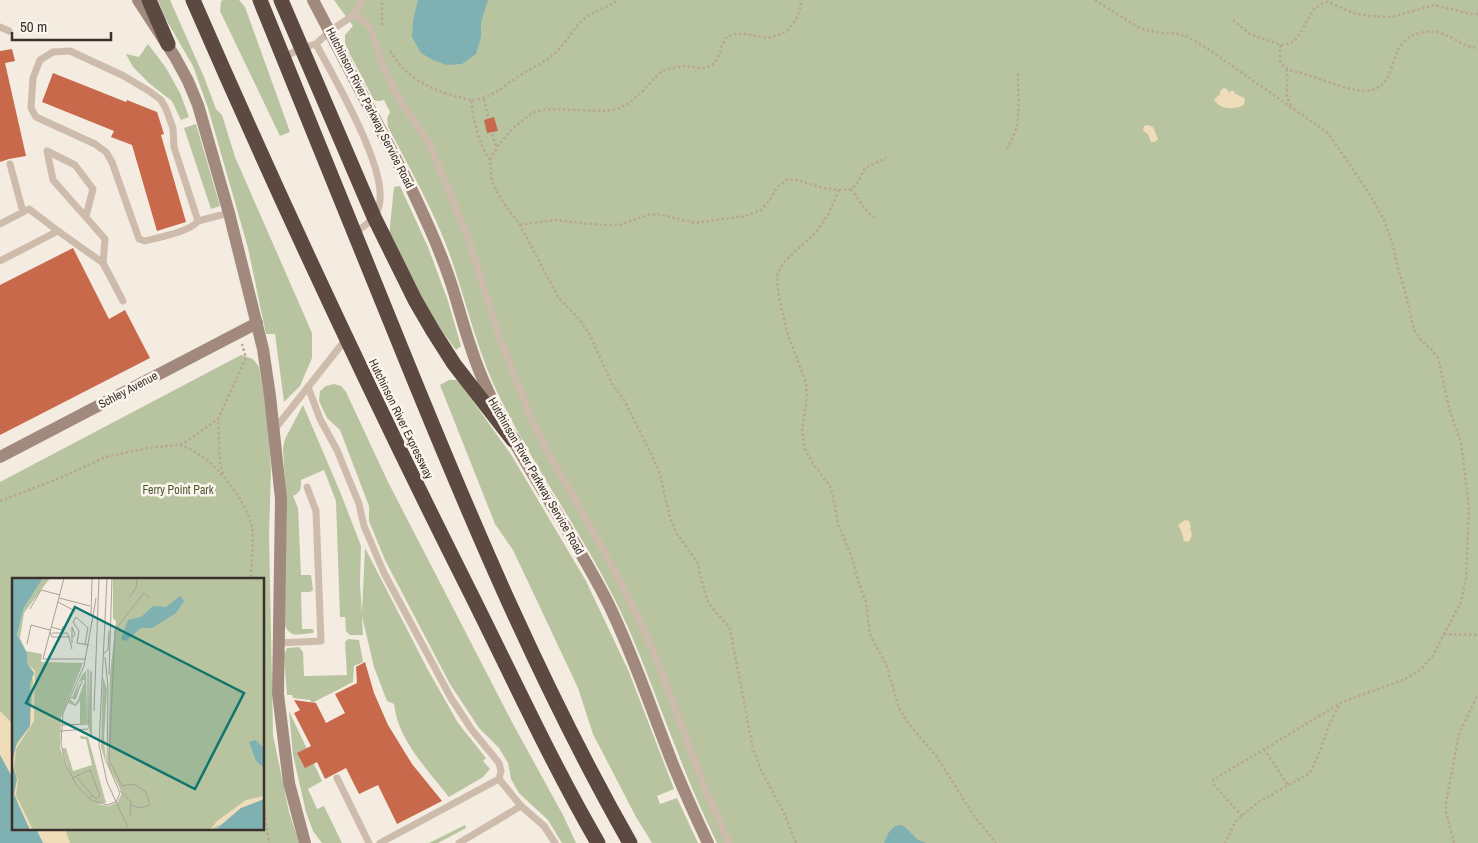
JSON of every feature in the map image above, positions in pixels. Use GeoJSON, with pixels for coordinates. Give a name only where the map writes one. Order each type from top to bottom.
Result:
{"type":"FeatureCollection","features":[{"type":"Feature","properties":{"kind":"highway"},"geometry":{"type":"LineString","coordinates":[[149,0],[168,44]]}},
{"type":"Feature","properties":{"kind":"highway","name":"Hutchinson River Expressway"},"geometry":{"type":"LineString","coordinates":[[192,0],[278,193],[346,338],[444,540],[598,843]]}},
{"type":"Feature","properties":{"kind":"highway","name":"Hutchinson River Expressway"},"geometry":{"type":"LineString","coordinates":[[260,0],[445,456],[502,588],[586,761],[630,843]]}},
{"type":"Feature","properties":{"kind":"highway"},"geometry":{"type":"LineString","coordinates":[[282,0],[309,46],[374,218],[415,300],[461,374],[513,440]]}},
{"type":"Feature","properties":{"kind":"street"},"geometry":{"type":"LineString","coordinates":[[138,0],[168,44],[188,81],[198,105],[229,213],[257,323],[268,380],[281,499],[278,694],[288,773],[306,843]]}},
{"type":"Feature","properties":{"kind":"street","name":"Hutchinson River Parkway Service Road"},"geometry":{"type":"LineString","coordinates":[[314,0],[426,220],[442,258],[479,371],[496,408],[608,603],[636,667],[684,790],[708,843]]}},
{"type":"Feature","properties":{"kind":"street","name":"Schley Avenue"},"geometry":{"type":"LineString","coordinates":[[0,457],[257,323]]}},
{"type":"Feature","properties":{"kind":"lane"},"geometry":{"type":"LineString","coordinates":[[284,58],[309,46],[343,24],[355,13],[361,0]]}},
{"type":"Feature","properties":{"kind":"lane"},"geometry":{"type":"LineString","coordinates":[[355,13],[371,28],[381,60],[394,90],[433,152],[469,241],[500,339],[534,424],[600,543],[645,633],[705,789],[729,843]]}},
{"type":"Feature","properties":{"kind":"lane"},"geometry":{"type":"LineString","coordinates":[[0,27],[9,30]]}},
{"type":"Feature","properties":{"kind":"lane"},"geometry":{"type":"LineString","coordinates":[[309,46],[359,126],[380,183],[380,205],[374,218],[354,233]]}},
{"type":"Feature","properties":{"kind":"lane"},"geometry":{"type":"LineString","coordinates":[[198,221],[174,147],[174,128],[161,100],[122,75],[70,51],[53,52],[40,60],[33,78],[31,108],[36,117],[95,144],[106,152],[112,162],[140,240],[146,241],[188,229],[196,225],[198,221],[229,213]]}},
{"type":"Feature","properties":{"kind":"lane"},"geometry":{"type":"LineString","coordinates":[[86,216],[93,189],[75,165],[47,151],[53,180],[105,239],[104,264],[122,301]]}},
{"type":"Feature","properties":{"kind":"lane"},"geometry":{"type":"LineString","coordinates":[[10,164],[23,212]]}},
{"type":"Feature","properties":{"kind":"lane"},"geometry":{"type":"LineString","coordinates":[[0,224],[29,209],[104,264]]}},
{"type":"Feature","properties":{"kind":"lane"},"geometry":{"type":"LineString","coordinates":[[0,261],[58,231]]}},
{"type":"Feature","properties":{"kind":"lane"},"geometry":{"type":"LineString","coordinates":[[274,430],[346,338]]}},
{"type":"Feature","properties":{"kind":"lane"},"geometry":{"type":"LineString","coordinates":[[308,387],[320,419],[336,450],[359,504],[364,526],[384,574],[451,698],[472,730],[499,763],[501,771],[499,779],[380,843]]}},
{"type":"Feature","properties":{"kind":"lane"},"geometry":{"type":"LineString","coordinates":[[279,643],[321,641],[316,511],[307,487]]}},
{"type":"Feature","properties":{"kind":"lane"},"geometry":{"type":"LineString","coordinates":[[336,778],[369,843]]}},
{"type":"Feature","properties":{"kind":"lane"},"geometry":{"type":"LineString","coordinates":[[499,779],[521,806],[544,826],[555,843]]}},
{"type":"Feature","properties":{"kind":"lane"},"geometry":{"type":"LineString","coordinates":[[459,843],[521,806]]}},
{"type":"Feature","properties":{"kind":"path"},"geometry":{"type":"LineString","coordinates":[[382,0],[382,27]]}},
{"type":"Feature","properties":{"kind":"path"},"geometry":{"type":"LineString","coordinates":[[390,51],[408,74],[438,92],[471,100],[484,99],[552,57],[587,16],[619,0]]}},
{"type":"Feature","properties":{"kind":"path"},"geometry":{"type":"LineString","coordinates":[[490,160],[512,128],[531,114],[550,109],[604,111],[618,109],[642,92],[662,71],[685,66],[708,67],[715,63],[722,45],[733,34],[766,38],[784,33],[796,20],[801,0]]}},
{"type":"Feature","properties":{"kind":"path"},"geometry":{"type":"LineString","coordinates":[[1094,0],[1142,29],[1186,36],[1208,49],[1328,133],[1369,193],[1384,220],[1393,246],[1414,330],[1438,358],[1450,412],[1461,442],[1469,506],[1466,578],[1461,602],[1432,657],[1420,670],[1403,680],[1340,703],[1213,780],[1214,785],[1242,816]]}},
{"type":"Feature","properties":{"kind":"path"},"geometry":{"type":"LineString","coordinates":[[1233,20],[1250,34],[1281,45],[1295,40],[1302,32],[1313,10],[1328,2],[1353,13],[1368,16],[1391,17],[1434,5],[1478,14]]}},
{"type":"Feature","properties":{"kind":"path"},"geometry":{"type":"LineString","coordinates":[[1281,45],[1279,56],[1282,64],[1287,69],[1356,90],[1368,91],[1374,90],[1385,82],[1388,78],[1394,56],[1405,41],[1413,35],[1430,31],[1446,34],[1472,48],[1478,48]]}},
{"type":"Feature","properties":{"kind":"path"},"geometry":{"type":"LineString","coordinates":[[1287,69],[1288,97],[1292,108]]}},
{"type":"Feature","properties":{"kind":"path"},"geometry":{"type":"LineString","coordinates":[[1007,149],[1017,123],[1018,72]]}},
{"type":"Feature","properties":{"kind":"path"},"geometry":{"type":"LineString","coordinates":[[484,99],[488,117]]}},
{"type":"Feature","properties":{"kind":"path"},"geometry":{"type":"LineString","coordinates":[[471,100],[484,152],[490,160],[492,182],[503,202],[520,224],[558,297],[585,328],[612,384],[624,400],[660,474],[672,523],[697,562],[709,605],[730,629],[753,749],[760,770],[785,815],[796,843]]}},
{"type":"Feature","properties":{"kind":"path"},"geometry":{"type":"LineString","coordinates":[[492,134],[496,146]]}},
{"type":"Feature","properties":{"kind":"path"},"geometry":{"type":"LineString","coordinates":[[520,224],[555,220],[602,225],[619,224],[648,215],[658,214],[695,223],[746,216],[761,210],[770,200],[776,187],[786,180],[794,179],[823,188],[851,189],[857,184],[865,168],[886,158]]}},
{"type":"Feature","properties":{"kind":"path"},"geometry":{"type":"LineString","coordinates":[[851,189],[866,212],[875,218]]}},
{"type":"Feature","properties":{"kind":"path"},"geometry":{"type":"LineString","coordinates":[[839,190],[828,215],[820,227],[807,242],[784,262],[777,278],[779,298],[788,335],[806,383],[802,431],[805,449],[830,486],[838,524],[852,558],[866,602],[870,635],[886,664],[899,708],[908,723],[937,757],[974,816],[996,843]]}},
{"type":"Feature","properties":{"kind":"path"},"geometry":{"type":"LineString","coordinates":[[223,476],[220,462],[218,419],[246,358],[245,353]]}},
{"type":"Feature","properties":{"kind":"path"},"geometry":{"type":"LineString","coordinates":[[0,501],[62,477],[106,457],[148,448],[179,445],[218,419]]}},
{"type":"Feature","properties":{"kind":"path"},"geometry":{"type":"LineString","coordinates":[[179,445],[189,448],[223,476],[238,496],[252,529],[251,578]]}},
{"type":"Feature","properties":{"kind":"path"},"geometry":{"type":"LineString","coordinates":[[1444,634],[1478,635]]}},
{"type":"Feature","properties":{"kind":"path"},"geometry":{"type":"LineString","coordinates":[[1454,843],[1446,812],[1446,802],[1459,734],[1478,694]]}},
{"type":"Feature","properties":{"kind":"path"},"geometry":{"type":"LineString","coordinates":[[1225,843],[1236,821],[1257,803],[1310,773],[1340,703]]}},
{"type":"Feature","properties":{"kind":"path"},"geometry":{"type":"LineString","coordinates":[[1264,749],[1289,786]]}},
{"type":"Feature","properties":{"kind":"path"},"geometry":{"type":"LineString","coordinates":[[265,815],[269,843]]}},
{"type":"Feature","properties":{"kind":"green space"},"geometry":{"type":"Polygon","coordinates":[[[158,0],[170,0],[216,109],[222,115],[235,157],[312,333],[312,358],[300,386],[284,402],[275,334],[266,334],[248,248],[208,108],[193,66],[164,16],[158,0]]]}},
{"type":"Feature","properties":{"kind":"green space"},"geometry":{"type":"Polygon","coordinates":[[[239,0],[245,7],[290,132],[280,136],[220,11],[221,1],[239,0]]]}},
{"type":"Feature","properties":{"kind":"green space"},"geometry":{"type":"Polygon","coordinates":[[[334,0],[1478,0],[1478,843],[717,843],[690,784],[642,660],[619,608],[589,551],[523,441],[493,383],[437,222],[388,127],[387,118],[390,112],[384,100],[374,100],[345,45],[345,35],[353,26],[334,0]]]}},
{"type":"Feature","properties":{"kind":"green space"},"geometry":{"type":"Polygon","coordinates":[[[148,44],[166,68],[180,93],[189,117],[181,120],[172,101],[150,84],[133,67],[126,54],[139,57],[148,44]]]}},
{"type":"Feature","properties":{"kind":"green space"},"geometry":{"type":"Polygon","coordinates":[[[196,124],[220,206],[211,209],[184,128],[196,124]]]}},
{"type":"Feature","properties":{"kind":"green space"},"geometry":{"type":"Polygon","coordinates":[[[400,186],[428,247],[448,301],[461,346],[456,350],[440,328],[405,269],[389,236],[394,187],[400,186]]]}},
{"type":"Feature","properties":{"kind":"green space","name":"Ferry Point Park"},"geometry":{"type":"Polygon","coordinates":[[[241,355],[253,359],[259,367],[267,410],[271,470],[269,535],[273,735],[289,812],[299,843],[25,843],[19,830],[265,830],[265,578],[12,578],[12,815],[0,791],[0,482],[241,355]]]}},
{"type":"Feature","properties":{"kind":"green space"},"geometry":{"type":"Polygon","coordinates":[[[449,380],[458,380],[512,456],[586,581],[629,672],[674,789],[657,796],[660,804],[677,798],[698,843],[652,843],[636,817],[593,734],[578,688],[513,550],[495,524],[440,385],[449,380]]]}},
{"type":"Feature","properties":{"kind":"green space"},"geometry":{"type":"Polygon","coordinates":[[[334,384],[341,386],[346,392],[388,482],[576,843],[562,843],[548,820],[519,793],[511,779],[508,763],[499,748],[479,728],[450,684],[385,560],[369,521],[369,506],[340,430],[327,418],[319,401],[320,391],[326,386],[334,384]]]}},
{"type":"Feature","properties":{"kind":"green space"},"geometry":{"type":"Polygon","coordinates":[[[303,405],[361,546],[360,584],[362,613],[365,548],[428,670],[458,723],[486,758],[483,761],[490,769],[483,777],[449,797],[407,742],[401,730],[394,704],[387,701],[374,667],[362,616],[363,635],[350,635],[346,631],[345,617],[340,617],[336,501],[324,470],[301,480],[300,490],[293,496],[298,508],[301,575],[311,575],[313,590],[301,592],[302,629],[312,629],[314,631],[313,633],[292,634],[284,624],[285,483],[283,448],[285,439],[303,405]]]}},
{"type":"Feature","properties":{"kind":"green space"},"geometry":{"type":"Polygon","coordinates":[[[348,639],[359,640],[363,662],[354,666],[353,682],[312,703],[310,700],[293,698],[292,695],[287,695],[284,655],[287,648],[299,647],[303,652],[304,676],[347,675],[345,642],[348,639]]]}},
{"type":"Feature","properties":{"kind":"green space"},"geometry":{"type":"Polygon","coordinates":[[[289,711],[322,781],[308,789],[317,809],[324,806],[342,843],[322,843],[313,831],[306,812],[293,755],[289,711]]]}},
{"type":"Feature","properties":{"kind":"green space"},"geometry":{"type":"Polygon","coordinates":[[[465,825],[466,828],[438,843],[429,843],[465,825]]]}},
{"type":"Feature","properties":{"kind":"sand"},"geometry":{"type":"Polygon","coordinates":[[[1224,88],[1229,93],[1234,91],[1235,94],[1243,97],[1245,99],[1244,105],[1236,108],[1220,106],[1214,100],[1224,88]]]}},
{"type":"Feature","properties":{"kind":"sand"},"geometry":{"type":"Polygon","coordinates":[[[1144,126],[1153,127],[1158,139],[1155,142],[1151,142],[1148,134],[1143,131],[1144,126]]]}},
{"type":"Feature","properties":{"kind":"sand"},"geometry":{"type":"Polygon","coordinates":[[[1185,520],[1189,521],[1192,533],[1188,542],[1184,541],[1178,525],[1185,520]]]}},
{"type":"Feature","properties":{"kind":"sand"},"geometry":{"type":"Polygon","coordinates":[[[0,711],[12,723],[12,777],[0,755],[0,711]]]}},
{"type":"Feature","properties":{"kind":"sand"},"geometry":{"type":"Polygon","coordinates":[[[36,830],[65,830],[70,843],[43,843],[36,830]]]}},
{"type":"Feature","properties":{"kind":"water"},"geometry":{"type":"Polygon","coordinates":[[[418,0],[488,0],[481,22],[481,37],[476,54],[462,64],[447,65],[421,53],[412,37],[413,21],[418,0]]]}},
{"type":"Feature","properties":{"kind":"water"},"geometry":{"type":"Polygon","coordinates":[[[0,755],[12,777],[12,830],[36,830],[43,843],[0,843],[0,755]]]}},
{"type":"Feature","properties":{"kind":"water"},"geometry":{"type":"Polygon","coordinates":[[[902,825],[918,840],[927,843],[884,843],[889,832],[895,826],[902,825]]]}},
{"type":"Feature","properties":{"kind":"building"},"geometry":{"type":"Polygon","coordinates":[[[12,49],[15,61],[5,63],[26,156],[0,162],[0,51],[12,49]]]}},
{"type":"Feature","properties":{"kind":"building"},"geometry":{"type":"Polygon","coordinates":[[[53,73],[126,102],[127,100],[157,112],[164,134],[161,135],[186,222],[157,231],[132,145],[111,137],[114,131],[42,102],[53,73]]]}},
{"type":"Feature","properties":{"kind":"building"},"geometry":{"type":"Polygon","coordinates":[[[494,117],[498,131],[487,133],[484,120],[494,117]]]}},
{"type":"Feature","properties":{"kind":"building"},"geometry":{"type":"Polygon","coordinates":[[[73,248],[109,319],[125,310],[150,358],[0,435],[0,285],[73,248]]]}},
{"type":"Feature","properties":{"kind":"building"},"geometry":{"type":"Polygon","coordinates":[[[365,662],[374,693],[388,725],[412,764],[442,801],[397,824],[378,785],[359,794],[346,768],[325,779],[317,762],[305,768],[297,753],[311,746],[294,713],[300,710],[294,700],[316,703],[326,723],[345,713],[335,694],[357,683],[356,667],[365,662]]]}}]}
